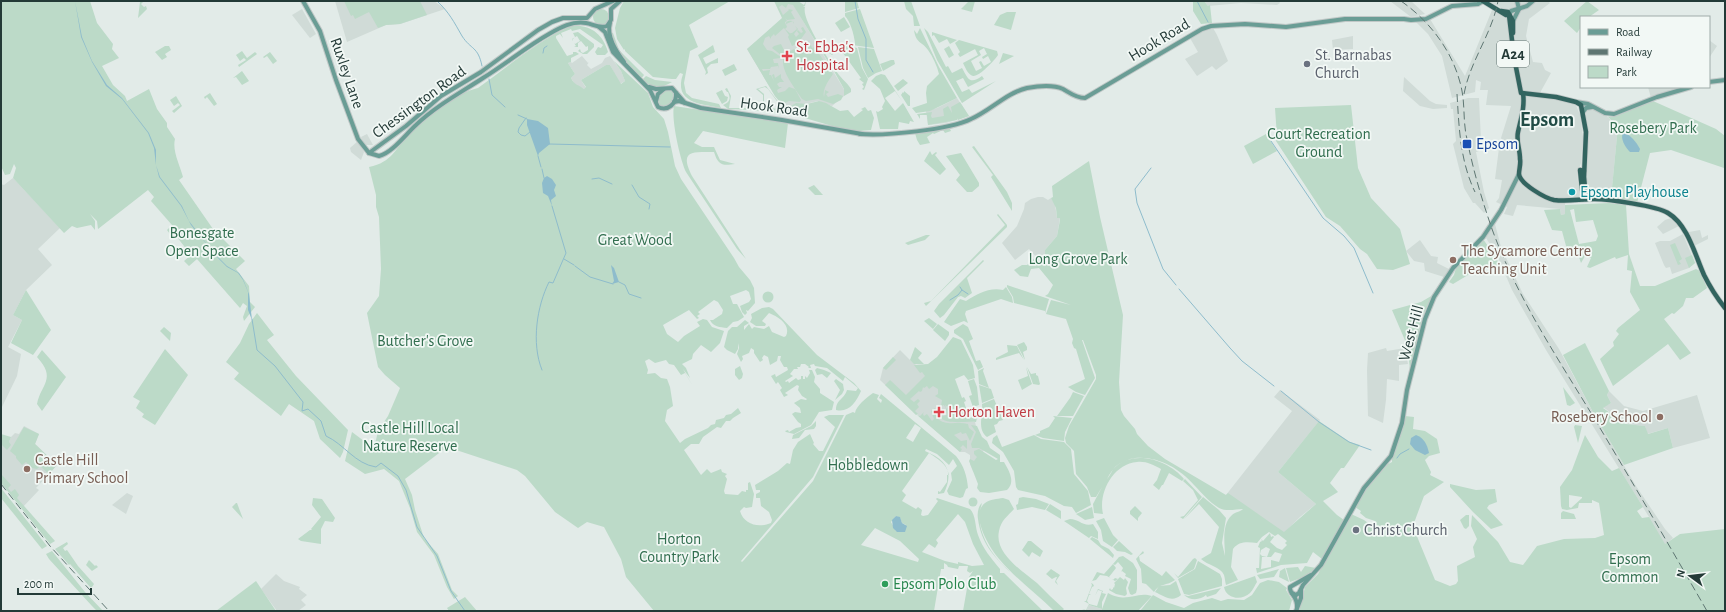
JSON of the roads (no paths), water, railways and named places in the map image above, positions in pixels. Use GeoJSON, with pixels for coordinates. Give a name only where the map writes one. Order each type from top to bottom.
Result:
{"type":"FeatureCollection","features":[{"type":"Feature","properties":{"kind":"highway","name":"A24"},"geometry":{"type":"LineString","coordinates":[[1481,1],[1501,11],[1508,12],[1509,15],[1512,16],[1516,57],[1523,93],[1524,111],[1518,135],[1520,158],[1519,174],[1522,180],[1549,198],[1567,201],[1594,199],[1624,202],[1663,210],[1674,217],[1684,229],[1709,285],[1725,308]]}},
{"type":"Feature","properties":{"kind":"highway","name":"A24"},"geometry":{"type":"LineString","coordinates":[[1509,15],[1514,57],[1523,93]]}},
{"type":"Feature","properties":{"kind":"highway"},"geometry":{"type":"LineString","coordinates":[[1523,93],[1556,97],[1578,103],[1583,112],[1586,132],[1582,171],[1585,199]]}},
{"type":"Feature","properties":{"kind":"highway"},"geometry":{"type":"LineString","coordinates":[[1582,171],[1586,188],[1585,199]]}},
{"type":"Feature","properties":{"kind":"highway"},"geometry":{"type":"LineString","coordinates":[[1586,188],[1594,199]]}},
{"type":"Feature","properties":{"kind":"main road","name":"Ruxley Lane"},"geometry":{"type":"LineString","coordinates":[[303,1],[320,31],[336,80],[356,133],[362,145],[369,153]]}},
{"type":"Feature","properties":{"kind":"main road","name":"Chessington Road"},"geometry":{"type":"LineString","coordinates":[[369,153],[406,126],[442,96],[482,72],[538,30],[561,19],[583,18],[592,14],[596,9],[613,1]]}},
{"type":"Feature","properties":{"kind":"main road"},"geometry":{"type":"LineString","coordinates":[[620,1],[613,6],[609,31],[612,42],[629,69]]}},
{"type":"Feature","properties":{"kind":"main road","name":"Hook Road"},"geometry":{"type":"LineString","coordinates":[[674,102],[679,101],[701,108],[782,120],[860,134],[918,130],[961,123],[979,115],[1016,92],[1035,87],[1054,87],[1077,97],[1085,98],[1202,28],[1208,26],[1245,24],[1286,27],[1353,19],[1411,20],[1431,17],[1452,6],[1471,2],[1478,4],[1481,1]]}},
{"type":"Feature","properties":{"kind":"main road"},"geometry":{"type":"LineString","coordinates":[[1513,21],[1519,9],[1517,1]]}},
{"type":"Feature","properties":{"kind":"main road"},"geometry":{"type":"LineString","coordinates":[[1509,15],[1533,1]]}},
{"type":"Feature","properties":{"kind":"main road"},"geometry":{"type":"LineString","coordinates":[[602,7],[607,9],[611,14]]}},
{"type":"Feature","properties":{"kind":"main road"},"geometry":{"type":"LineString","coordinates":[[592,14],[592,20],[605,32],[613,52],[648,87],[658,106],[663,109],[667,108],[674,102],[676,92]]}},
{"type":"Feature","properties":{"kind":"main road"},"geometry":{"type":"LineString","coordinates":[[597,26],[606,27],[611,20]]}},
{"type":"Feature","properties":{"kind":"main road","name":"Chessington Road"},"geometry":{"type":"LineString","coordinates":[[369,153],[379,156],[388,152],[416,124],[436,108],[540,40],[571,24],[584,22],[597,26]]}},
{"type":"Feature","properties":{"kind":"main road"},"geometry":{"type":"LineString","coordinates":[[1710,82],[1725,80]]}},
{"type":"Feature","properties":{"kind":"main road"},"geometry":{"type":"LineString","coordinates":[[648,87],[656,89],[672,88],[685,103]]}},
{"type":"Feature","properties":{"kind":"main road"},"geometry":{"type":"LineString","coordinates":[[656,101],[659,92],[665,88]]}},
{"type":"Feature","properties":{"kind":"main road"},"geometry":{"type":"LineString","coordinates":[[1578,103],[1580,102],[1592,106],[1608,114],[1614,114],[1657,97],[1688,88]]}},
{"type":"Feature","properties":{"kind":"main road"},"geometry":{"type":"LineString","coordinates":[[1583,112],[1592,106]]}},
{"type":"Feature","properties":{"kind":"main road"},"geometry":{"type":"LineString","coordinates":[[377,146],[379,154],[388,152]]}},
{"type":"Feature","properties":{"kind":"main road","name":"West Hill"},"geometry":{"type":"LineString","coordinates":[[1301,589],[1317,570],[1364,488],[1388,460],[1402,423],[1407,390],[1430,305],[1448,275],[1480,240],[1502,209],[1519,174]]}},
{"type":"Feature","properties":{"kind":"main road"},"geometry":{"type":"LineString","coordinates":[[1515,183],[1522,180]]}},
{"type":"Feature","properties":{"kind":"main road"},"geometry":{"type":"LineString","coordinates":[[1515,183],[1528,185]]}},
{"type":"Feature","properties":{"kind":"main road"},"geometry":{"type":"LineString","coordinates":[[1297,610],[1297,598],[1292,593],[1290,587],[1294,583],[1306,578],[1317,570]]}},
{"type":"Feature","properties":{"kind":"main road"},"geometry":{"type":"LineString","coordinates":[[1294,583],[1298,584],[1301,589],[1301,598],[1297,610]]}},
{"type":"Feature","properties":{"kind":"main road"},"geometry":{"type":"LineString","coordinates":[[1292,593],[1298,594],[1301,589]]}},
{"type":"Feature","properties":{"kind":"water"},"geometry":{"type":"Polygon","coordinates":[[[75,1],[82,37],[92,61],[107,85],[122,98],[149,133],[156,150],[156,165],[154,148],[148,133],[122,99],[106,86],[92,62],[81,37],[75,1]]]}},
{"type":"Feature","properties":{"kind":"water"},"geometry":{"type":"Polygon","coordinates":[[[527,119],[538,121],[548,128],[550,144],[539,153],[538,156],[527,125],[527,119]]]}},
{"type":"Feature","properties":{"kind":"water"},"geometry":{"type":"Polygon","coordinates":[[[1623,132],[1635,142],[1640,149],[1639,152],[1630,152],[1628,150],[1623,140],[1623,132]]]}},
{"type":"Feature","properties":{"kind":"water"},"geometry":{"type":"Polygon","coordinates":[[[156,165],[160,177],[182,206],[189,221],[211,250],[191,225],[181,206],[159,177],[156,165]]]}},
{"type":"Feature","properties":{"kind":"water"},"geometry":{"type":"Polygon","coordinates":[[[547,176],[552,179],[556,185],[554,190],[556,196],[551,200],[552,206],[548,196],[543,193],[542,183],[544,178],[547,176]]]}},
{"type":"Feature","properties":{"kind":"water"},"geometry":{"type":"Polygon","coordinates":[[[214,252],[227,266],[239,273],[243,279],[249,294],[252,320],[248,310],[248,292],[243,280],[238,273],[227,267],[214,252]]]}},
{"type":"Feature","properties":{"kind":"water"},"geometry":{"type":"Polygon","coordinates":[[[611,265],[614,268],[619,282],[612,284],[614,281],[611,265]]]}},
{"type":"Feature","properties":{"kind":"water"},"geometry":{"type":"Polygon","coordinates":[[[1416,435],[1425,442],[1429,453],[1425,455],[1415,450],[1410,444],[1411,438],[1416,435]]]}},
{"type":"Feature","properties":{"kind":"water"},"geometry":{"type":"Polygon","coordinates":[[[896,516],[900,517],[902,523],[907,526],[905,532],[897,532],[893,528],[892,520],[896,516]]]}},
{"type":"Feature","properties":{"kind":"waterway"},"geometry":{"type":"LineString","coordinates":[[437,1],[448,13],[465,40],[476,51],[482,66]]}},
{"type":"Feature","properties":{"kind":"waterway"},"geometry":{"type":"LineString","coordinates":[[855,1],[858,19],[866,39],[866,60],[873,72]]}},
{"type":"Feature","properties":{"kind":"waterway"},"geometry":{"type":"LineString","coordinates":[[1197,1],[1208,22]]}},
{"type":"Feature","properties":{"kind":"waterway"},"geometry":{"type":"LineString","coordinates":[[543,53],[544,48],[547,46]]}},
{"type":"Feature","properties":{"kind":"waterway"},"geometry":{"type":"LineString","coordinates":[[489,79],[492,95],[505,107]]}},
{"type":"Feature","properties":{"kind":"waterway"},"geometry":{"type":"LineString","coordinates":[[518,115],[527,119]]}},
{"type":"Feature","properties":{"kind":"waterway"},"geometry":{"type":"LineString","coordinates":[[526,118],[518,132],[525,136],[530,132]]}},
{"type":"Feature","properties":{"kind":"waterway"},"geometry":{"type":"LineString","coordinates":[[1271,141],[1323,218],[1344,236],[1354,248],[1373,293]]}},
{"type":"Feature","properties":{"kind":"waterway"},"geometry":{"type":"LineString","coordinates":[[549,144],[670,147]]}},
{"type":"Feature","properties":{"kind":"waterway"},"geometry":{"type":"LineString","coordinates":[[538,156],[541,167]]}},
{"type":"Feature","properties":{"kind":"waterway"},"geometry":{"type":"LineString","coordinates":[[1151,168],[1135,189],[1137,203],[1163,269],[1176,285]]}},
{"type":"Feature","properties":{"kind":"waterway"},"geometry":{"type":"LineString","coordinates":[[542,169],[544,178]]}},
{"type":"Feature","properties":{"kind":"waterway"},"geometry":{"type":"LineString","coordinates":[[592,179],[599,178],[612,184]]}},
{"type":"Feature","properties":{"kind":"waterway"},"geometry":{"type":"LineString","coordinates":[[632,185],[639,197],[650,204],[649,209]]}},
{"type":"Feature","properties":{"kind":"waterway"},"geometry":{"type":"LineString","coordinates":[[542,370],[536,337],[541,302],[549,282],[553,283],[566,253],[552,206]]}},
{"type":"Feature","properties":{"kind":"waterway"},"geometry":{"type":"LineString","coordinates":[[564,259],[574,265]]}},
{"type":"Feature","properties":{"kind":"waterway"},"geometry":{"type":"LineString","coordinates":[[575,266],[590,277],[613,284]]}},
{"type":"Feature","properties":{"kind":"waterway"},"geometry":{"type":"LineString","coordinates":[[619,282],[625,285],[629,294],[641,298]]}},
{"type":"Feature","properties":{"kind":"waterway"},"geometry":{"type":"LineString","coordinates":[[950,300],[958,295],[962,290],[960,287]]}},
{"type":"Feature","properties":{"kind":"waterway"},"geometry":{"type":"LineString","coordinates":[[1179,289],[1242,361],[1274,386]]}},
{"type":"Feature","properties":{"kind":"waterway"},"geometry":{"type":"LineString","coordinates":[[962,290],[968,294]]}},
{"type":"Feature","properties":{"kind":"waterway"},"geometry":{"type":"LineString","coordinates":[[252,319],[257,350],[275,366],[303,402],[302,411],[308,409],[321,421],[326,436],[356,458],[376,467],[381,463],[398,476],[406,490],[417,527],[437,556],[451,591],[465,611]]}},
{"type":"Feature","properties":{"kind":"waterway"},"geometry":{"type":"LineString","coordinates":[[1281,391],[1319,422],[1349,442],[1371,450]]}},
{"type":"Feature","properties":{"kind":"waterway"},"geometry":{"type":"LineString","coordinates":[[1397,458],[1400,454],[1409,449]]}},
{"type":"Feature","properties":{"kind":"railway"},"geometry":{"type":"LineString","coordinates":[[1401,1],[1412,9],[1432,29],[1448,52],[1454,64],[1462,91],[1466,133],[1478,185],[1492,229],[1524,301],[1707,611]]}},
{"type":"Feature","properties":{"kind":"railway"},"geometry":{"type":"LineString","coordinates":[[1464,94],[1471,70],[1491,25],[1498,1]]}},
{"type":"Feature","properties":{"kind":"railway"},"geometry":{"type":"LineString","coordinates":[[1457,94],[1463,156],[1475,192]]}},
{"type":"Feature","properties":{"kind":"railway"},"geometry":{"type":"LineString","coordinates":[[1,484],[50,546],[109,611]]}},
{"type":"Feature","properties":{"kind":"place","name":"St. Ebba's Hospital"},"geometry":{"type":"Point","coordinates":[787,56]}},
{"type":"Feature","properties":{"kind":"place","name":"St. Barnabas Church"},"geometry":{"type":"Point","coordinates":[1307,64]}},
{"type":"Feature","properties":{"kind":"place","name":"Epsom"},"geometry":{"type":"Point","coordinates":[1467,144]}},
{"type":"Feature","properties":{"kind":"place","name":"Epsom Playhouse"},"geometry":{"type":"Point","coordinates":[1572,192]}},
{"type":"Feature","properties":{"kind":"place","name":"The Sycamore Centre Teaching Unit"},"geometry":{"type":"Point","coordinates":[1453,260]}},
{"type":"Feature","properties":{"kind":"place","name":"Horton Haven"},"geometry":{"type":"Point","coordinates":[939,412]}},
{"type":"Feature","properties":{"kind":"place","name":"Rosebery School"},"geometry":{"type":"Point","coordinates":[1660,417]}},
{"type":"Feature","properties":{"kind":"place","name":"Castle Hill Primary School"},"geometry":{"type":"Point","coordinates":[27,469]}},
{"type":"Feature","properties":{"kind":"place","name":"Christ Church"},"geometry":{"type":"Point","coordinates":[1356,530]}},
{"type":"Feature","properties":{"kind":"place","name":"Epsom Polo Club"},"geometry":{"type":"Point","coordinates":[885,584]}},
{"type":"Feature","properties":{"kind":"district","name":"Epsom"},"geometry":{"type":"Point","coordinates":[1547,120]}},
{"type":"Feature","properties":{"kind":"park label","name":"Rosebery Park"},"geometry":{"type":"Point","coordinates":[1653,128]}},
{"type":"Feature","properties":{"kind":"park label","name":"Court Recreation Ground"},"geometry":{"type":"Point","coordinates":[1319,143]}},
{"type":"Feature","properties":{"kind":"park label","name":"Great Wood"},"geometry":{"type":"Point","coordinates":[635,240]}},
{"type":"Feature","properties":{"kind":"park label","name":"Bonesgate Open Space"},"geometry":{"type":"Point","coordinates":[202,242]}},
{"type":"Feature","properties":{"kind":"park label","name":"Long Grove Park"},"geometry":{"type":"Point","coordinates":[1078,259]}},
{"type":"Feature","properties":{"kind":"park label","name":"Butcher's Grove"},"geometry":{"type":"Point","coordinates":[425,341]}},
{"type":"Feature","properties":{"kind":"park label","name":"Castle Hill Local Nature Reserve"},"geometry":{"type":"Point","coordinates":[410,437]}},
{"type":"Feature","properties":{"kind":"park label","name":"Hobbledown"},"geometry":{"type":"Point","coordinates":[868,465]}},
{"type":"Feature","properties":{"kind":"park label","name":"Horton Country Park"},"geometry":{"type":"Point","coordinates":[679,548]}},
{"type":"Feature","properties":{"kind":"park label","name":"Epsom Common"},"geometry":{"type":"Point","coordinates":[1630,568]}}]}
